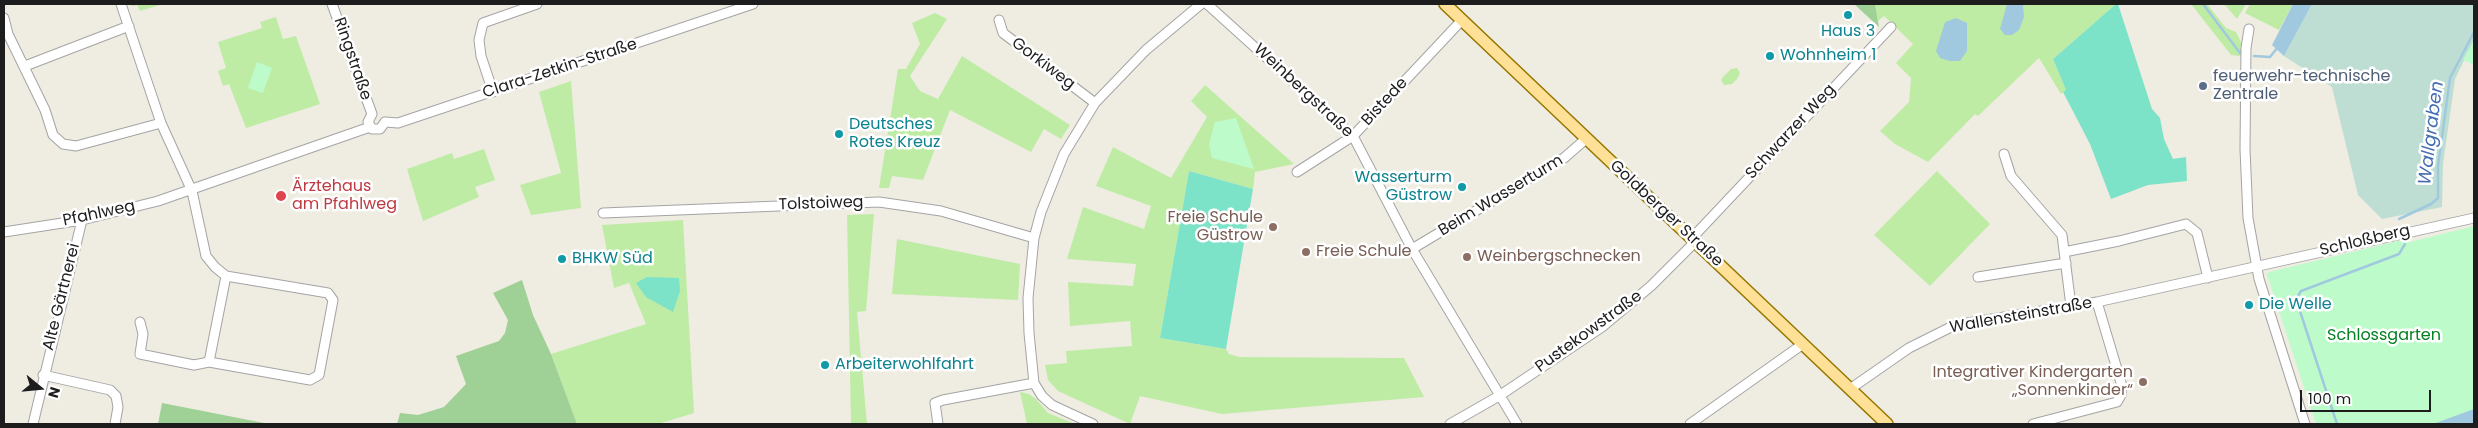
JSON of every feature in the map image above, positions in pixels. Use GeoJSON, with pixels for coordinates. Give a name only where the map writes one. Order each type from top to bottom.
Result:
{"type":"FeatureCollection","features":[{"type":"Feature","properties":{"kind":"main road","name":"Goldberger Straße"},"geometry":{"type":"LineString","coordinates":[[1445,4],[1887,424]]}},
{"type":"Feature","properties":{"kind":"street"},"geometry":{"type":"LineString","coordinates":[[121,4],[161,122],[192,191],[206,256],[226,276],[328,293],[333,300],[319,375],[310,380],[209,362],[194,365],[140,354],[144,334],[140,322]]}},
{"type":"Feature","properties":{"kind":"street","name":"Ringstraße"},"geometry":{"type":"LineString","coordinates":[[332,4],[372,114]]}},
{"type":"Feature","properties":{"kind":"street"},"geometry":{"type":"LineString","coordinates":[[493,92],[479,40],[483,23],[536,4]]}},
{"type":"Feature","properties":{"kind":"street","name":"Clara-Zetkin-Straße"},"geometry":{"type":"LineString","coordinates":[[192,191],[370,127],[380,129],[385,122],[398,123],[749,4]]}},
{"type":"Feature","properties":{"kind":"street"},"geometry":{"type":"LineString","coordinates":[[1093,424],[1052,405],[1042,396],[1034,383],[1028,298],[1034,238],[1064,154],[1095,103],[1146,50],[1201,4]]}},
{"type":"Feature","properties":{"kind":"street","name":"Weinbergstraße"},"geometry":{"type":"LineString","coordinates":[[1207,4],[1353,136],[1412,249],[1517,424]]}},
{"type":"Feature","properties":{"kind":"street"},"geometry":{"type":"LineString","coordinates":[[4,18],[8,34],[45,110],[53,135],[62,144],[76,146],[161,122]]}},
{"type":"Feature","properties":{"kind":"street","name":"Gorkiweg"},"geometry":{"type":"LineString","coordinates":[[999,20],[1003,33],[1095,103]]}},
{"type":"Feature","properties":{"kind":"street","name":"Bistede"},"geometry":{"type":"LineString","coordinates":[[1297,172],[1353,136],[1462,20]]}},
{"type":"Feature","properties":{"kind":"street"},"geometry":{"type":"LineString","coordinates":[[25,66],[129,26]]}},
{"type":"Feature","properties":{"kind":"street","name":"Schwarzer Weg"},"geometry":{"type":"LineString","coordinates":[[1694,240],[1891,27]]}},
{"type":"Feature","properties":{"kind":"street"},"geometry":{"type":"LineString","coordinates":[[2249,29],[2246,48],[2245,156],[2248,218],[2256,267],[2305,424]]}},
{"type":"Feature","properties":{"kind":"street"},"geometry":{"type":"LineString","coordinates":[[370,127],[368,120],[372,114],[381,115],[385,122]]}},
{"type":"Feature","properties":{"kind":"street","name":"Beim Wasserturm"},"geometry":{"type":"LineString","coordinates":[[1412,249],[1564,158],[1587,138]]}},
{"type":"Feature","properties":{"kind":"street"},"geometry":{"type":"LineString","coordinates":[[2004,154],[2011,176],[2062,235],[2071,306]]}},
{"type":"Feature","properties":{"kind":"street","name":"Pfahlweg"},"geometry":{"type":"LineString","coordinates":[[4,232],[82,220],[192,191]]}},
{"type":"Feature","properties":{"kind":"street","name":"Tolstoiweg"},"geometry":{"type":"LineString","coordinates":[[602,213],[879,202],[903,204],[950,213],[1034,238]]}},
{"type":"Feature","properties":{"kind":"street","name":"Schloßberg"},"geometry":{"type":"LineString","coordinates":[[2256,267],[2474,218]]}},
{"type":"Feature","properties":{"kind":"street","name":"Alte Gärtnerei"},"geometry":{"type":"LineString","coordinates":[[33,424],[43,375],[82,220]]}},
{"type":"Feature","properties":{"kind":"street"},"geometry":{"type":"LineString","coordinates":[[2064,252],[2119,241],[2186,224],[2197,233],[2208,278]]}},
{"type":"Feature","properties":{"kind":"street","name":"Pustekowstraße"},"geometry":{"type":"LineString","coordinates":[[1450,424],[1499,396],[1602,327],[1652,286],[1694,240]]}},
{"type":"Feature","properties":{"kind":"street"},"geometry":{"type":"LineString","coordinates":[[1978,277],[2066,263]]}},
{"type":"Feature","properties":{"kind":"street","name":"Wallensteinstraße"},"geometry":{"type":"LineString","coordinates":[[1850,389],[1909,348],[1941,330],[1955,325],[2097,302],[2256,267]]}},
{"type":"Feature","properties":{"kind":"street"},"geometry":{"type":"LineString","coordinates":[[209,362],[226,276]]}},
{"type":"Feature","properties":{"kind":"street"},"geometry":{"type":"LineString","coordinates":[[2033,424],[2116,402],[2121,395],[2122,386],[2097,302]]}},
{"type":"Feature","properties":{"kind":"street"},"geometry":{"type":"LineString","coordinates":[[1690,424],[1803,344]]}},
{"type":"Feature","properties":{"kind":"street"},"geometry":{"type":"LineString","coordinates":[[43,375],[110,390],[116,396],[118,407],[115,424]]}},
{"type":"Feature","properties":{"kind":"street"},"geometry":{"type":"LineString","coordinates":[[938,424],[935,403],[1034,383]]}},
{"type":"Feature","properties":{"kind":"green space"},"geometry":{"type":"Polygon","coordinates":[[[131,4],[163,4],[140,11],[137,5],[132,6],[131,4]]]}},
{"type":"Feature","properties":{"kind":"green space"},"geometry":{"type":"Polygon","coordinates":[[[1854,4],[1875,4],[1879,27],[1854,4]]]}},
{"type":"Feature","properties":{"kind":"green space"},"geometry":{"type":"Polygon","coordinates":[[[1875,4],[2116,4],[2053,59],[2066,90],[2061,94],[2039,58],[1978,116],[1975,114],[1928,162],[1895,144],[1880,131],[1909,102],[1911,78],[1896,63],[1913,44],[1884,16],[1878,21],[1875,4]]]}},
{"type":"Feature","properties":{"kind":"green space"},"geometry":{"type":"Polygon","coordinates":[[[2118,4],[2152,109],[2160,118],[2164,139],[2173,159],[2186,157],[2187,181],[2148,185],[2111,199],[2090,144],[2063,92],[2066,90],[2053,59],[2118,4]]]}},
{"type":"Feature","properties":{"kind":"green space"},"geometry":{"type":"Polygon","coordinates":[[[2191,4],[2207,4],[2226,28],[2236,32],[2241,42],[2241,56],[2231,55],[2191,4]]]}},
{"type":"Feature","properties":{"kind":"green space"},"geometry":{"type":"Polygon","coordinates":[[[2224,4],[2246,4],[2237,19],[2224,4]]]}},
{"type":"Feature","properties":{"kind":"green space"},"geometry":{"type":"Polygon","coordinates":[[[2250,4],[2293,4],[2279,30],[2245,13],[2250,4]]]}},
{"type":"Feature","properties":{"kind":"green space"},"geometry":{"type":"Polygon","coordinates":[[[935,13],[947,19],[910,76],[920,91],[938,99],[962,56],[1070,125],[1061,139],[1044,129],[1031,152],[950,110],[923,180],[892,176],[889,188],[879,188],[898,69],[906,69],[920,44],[912,23],[935,13]]]}},
{"type":"Feature","properties":{"kind":"green space"},"geometry":{"type":"Polygon","coordinates":[[[276,17],[283,39],[296,36],[320,104],[246,128],[229,84],[223,86],[218,71],[226,68],[218,42],[262,28],[260,22],[276,17]]]}},
{"type":"Feature","properties":{"kind":"green space"},"geometry":{"type":"Polygon","coordinates":[[[2474,40],[2474,65],[2463,60],[2474,40]]]}},
{"type":"Feature","properties":{"kind":"green space"},"geometry":{"type":"Polygon","coordinates":[[[257,62],[272,68],[263,93],[248,88],[257,62]]]}},
{"type":"Feature","properties":{"kind":"green space"},"geometry":{"type":"Polygon","coordinates":[[[1737,68],[1740,73],[1737,79],[1732,84],[1724,85],[1721,80],[1723,77],[1731,69],[1737,68]]]}},
{"type":"Feature","properties":{"kind":"green space"},"geometry":{"type":"Polygon","coordinates":[[[571,81],[581,208],[531,215],[520,185],[561,173],[539,92],[571,81]]]}},
{"type":"Feature","properties":{"kind":"green space"},"geometry":{"type":"Polygon","coordinates":[[[1205,85],[1294,164],[1255,172],[1253,189],[1189,171],[1160,338],[1226,349],[1229,354],[1239,357],[1404,358],[1424,397],[1222,414],[1140,396],[1130,424],[1058,391],[1048,380],[1045,365],[1067,363],[1066,351],[1132,346],[1130,321],[1070,326],[1068,282],[1133,286],[1136,264],[1067,259],[1083,207],[1144,229],[1151,206],[1096,186],[1113,147],[1171,178],[1207,117],[1191,101],[1205,85]]]}},
{"type":"Feature","properties":{"kind":"green space"},"geometry":{"type":"Polygon","coordinates":[[[1236,118],[1254,169],[1212,158],[1209,144],[1215,122],[1236,118]]]}},
{"type":"Feature","properties":{"kind":"green space"},"geometry":{"type":"Polygon","coordinates":[[[484,149],[495,180],[475,187],[479,197],[423,221],[407,169],[452,153],[454,159],[484,149]]]}},
{"type":"Feature","properties":{"kind":"green space"},"geometry":{"type":"Polygon","coordinates":[[[1189,171],[1253,189],[1226,349],[1160,338],[1189,171]]]}},
{"type":"Feature","properties":{"kind":"green space"},"geometry":{"type":"Polygon","coordinates":[[[1937,171],[1990,224],[1930,286],[1874,235],[1937,171]]]}},
{"type":"Feature","properties":{"kind":"green space"},"geometry":{"type":"Polygon","coordinates":[[[874,214],[866,311],[857,312],[867,424],[851,424],[847,215],[874,214]]]}},
{"type":"Feature","properties":{"kind":"green space"},"geometry":{"type":"Polygon","coordinates":[[[683,220],[694,413],[658,424],[577,424],[551,354],[646,324],[629,283],[614,288],[602,225],[683,220]]]}},
{"type":"Feature","properties":{"kind":"green space","name":"Schlossgarten"},"geometry":{"type":"Polygon","coordinates":[[[2474,226],[2474,424],[2316,424],[2267,275],[2269,272],[2406,239],[2410,242],[2474,226]]]}},
{"type":"Feature","properties":{"kind":"green space"},"geometry":{"type":"Polygon","coordinates":[[[897,239],[1020,264],[1018,300],[892,294],[897,239]]]}},
{"type":"Feature","properties":{"kind":"green space"},"geometry":{"type":"Polygon","coordinates":[[[647,277],[679,278],[680,291],[673,312],[646,297],[636,283],[647,277]]]}},
{"type":"Feature","properties":{"kind":"green space"},"geometry":{"type":"Polygon","coordinates":[[[522,280],[533,315],[551,354],[577,424],[397,424],[400,413],[418,415],[444,407],[466,384],[456,356],[499,341],[505,333],[508,320],[493,293],[522,280]]]}},
{"type":"Feature","properties":{"kind":"green space"},"geometry":{"type":"Polygon","coordinates":[[[1020,392],[1029,394],[1036,399],[1048,413],[1075,424],[1027,424],[1020,392]]]}},
{"type":"Feature","properties":{"kind":"green space"},"geometry":{"type":"Polygon","coordinates":[[[162,403],[269,424],[158,424],[162,403]]]}},
{"type":"Feature","properties":{"kind":"shaded area"},"geometry":{"type":"Polygon","coordinates":[[[2007,4],[2023,4],[2024,17],[2019,30],[2012,35],[2005,35],[2000,29],[2007,4]]]}},
{"type":"Feature","properties":{"kind":"shaded area"},"geometry":{"type":"Polygon","coordinates":[[[2293,4],[2312,4],[2284,56],[2272,45],[2293,4]]]}},
{"type":"Feature","properties":{"kind":"shaded area"},"geometry":{"type":"Polygon","coordinates":[[[2312,4],[2474,4],[2474,40],[2455,79],[2443,164],[2442,207],[2382,219],[2358,195],[2332,87],[2284,56],[2312,4]]]}},
{"type":"Feature","properties":{"kind":"shaded area"},"geometry":{"type":"Polygon","coordinates":[[[1956,18],[1967,23],[1967,51],[1960,61],[1950,61],[1940,58],[1936,51],[1945,22],[1956,18]]]}},
{"type":"Feature","properties":{"kind":"shaded area"},"geometry":{"type":"Polygon","coordinates":[[[2474,409],[2474,424],[2433,424],[2474,409]]]}},
{"type":"Feature","properties":{"kind":"waterway"},"geometry":{"type":"LineString","coordinates":[[2203,4],[2240,53]]}},
{"type":"Feature","properties":{"kind":"waterway","name":"Wallgraben"},"geometry":{"type":"LineString","coordinates":[[2399,219],[2431,204],[2438,198],[2438,166],[2450,78],[2474,32]]}},
{"type":"Feature","properties":{"kind":"waterway"},"geometry":{"type":"LineString","coordinates":[[2254,56],[2270,57],[2278,47]]}},
{"type":"Feature","properties":{"kind":"waterway","name":"Wallgraben"},"geometry":{"type":"LineString","coordinates":[[2337,424],[2296,299],[2301,291],[2399,254],[2405,244]]}},
{"type":"Feature","properties":{"kind":"place","name":"Haus 3"},"geometry":{"type":"Point","coordinates":[1848,15]}},
{"type":"Feature","properties":{"kind":"place","name":"Wohnheim 1"},"geometry":{"type":"Point","coordinates":[1770,56]}},
{"type":"Feature","properties":{"kind":"place","name":"feuerwehr-technische Zentrale"},"geometry":{"type":"Point","coordinates":[2203,86]}},
{"type":"Feature","properties":{"kind":"place","name":"Deutsches Rotes Kreuz"},"geometry":{"type":"Point","coordinates":[839,134]}},
{"type":"Feature","properties":{"kind":"place","name":"Wasserturm Güstrow"},"geometry":{"type":"Point","coordinates":[1462,187]}},
{"type":"Feature","properties":{"kind":"place","name":"Ärztehaus am Pfahlweg"},"geometry":{"type":"Point","coordinates":[281,196]}},
{"type":"Feature","properties":{"kind":"place","name":"Freie Schule Güstrow"},"geometry":{"type":"Point","coordinates":[1273,227]}},
{"type":"Feature","properties":{"kind":"place","name":"Freie Schule"},"geometry":{"type":"Point","coordinates":[1306,252]}},
{"type":"Feature","properties":{"kind":"place","name":"Weinbergschnecken"},"geometry":{"type":"Point","coordinates":[1467,257]}},
{"type":"Feature","properties":{"kind":"place","name":"BHKW Süd"},"geometry":{"type":"Point","coordinates":[562,259]}},
{"type":"Feature","properties":{"kind":"place","name":"Die Welle"},"geometry":{"type":"Point","coordinates":[2249,305]}},
{"type":"Feature","properties":{"kind":"place","name":"Arbeiterwohlfahrt"},"geometry":{"type":"Point","coordinates":[825,365]}},
{"type":"Feature","properties":{"kind":"place","name":"Integrativer Kindergarten „Sonnenkinder“"},"geometry":{"type":"Point","coordinates":[2143,382]}}]}
